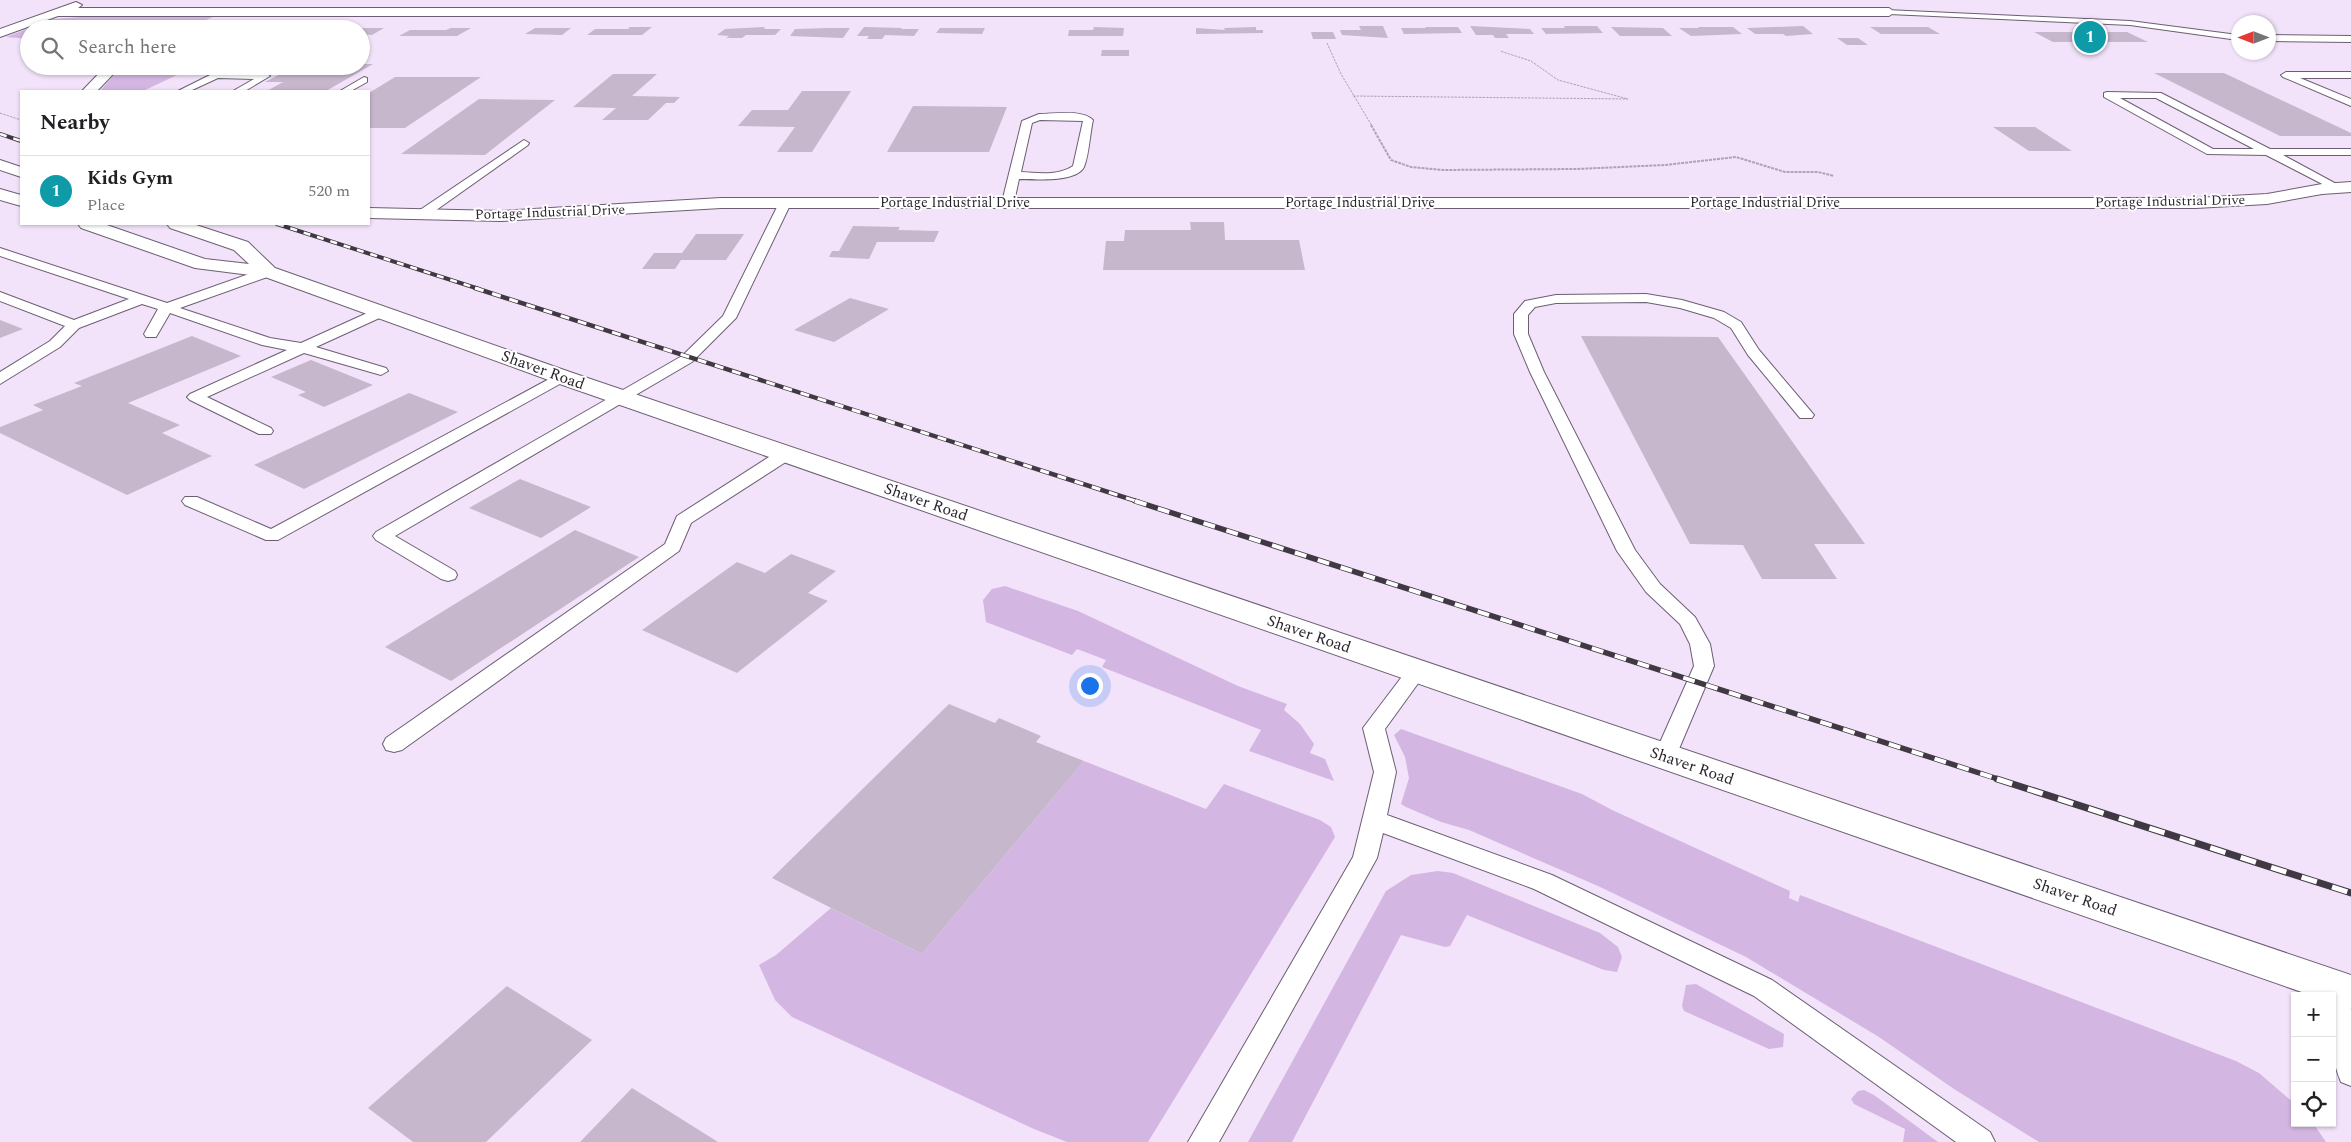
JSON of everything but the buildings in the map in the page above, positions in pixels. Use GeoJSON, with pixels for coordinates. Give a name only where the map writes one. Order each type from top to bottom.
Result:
{"type":"FeatureCollection","features":[{"type":"Feature","properties":{"kind":"street"},"geometry":{"type":"LineString","coordinates":[[36,20],[89,0]]}},
{"type":"Feature","properties":{"kind":"street"},"geometry":{"type":"LineString","coordinates":[[58,12],[1297,6],[1889,12]]}},
{"type":"Feature","properties":{"kind":"street"},"geometry":{"type":"LineString","coordinates":[[0,33],[20,26]]}},
{"type":"Feature","properties":{"kind":"street"},"geometry":{"type":"LineString","coordinates":[[0,41],[19,41]]}},
{"type":"Feature","properties":{"kind":"street"},"geometry":{"type":"LineString","coordinates":[[90,90],[105,75]]}},
{"type":"Feature","properties":{"kind":"street"},"geometry":{"type":"LineString","coordinates":[[0,165],[20,172]]}},
{"type":"Feature","properties":{"kind":"street","name":"Portage Industrial Drive"},"geometry":{"type":"LineString","coordinates":[[370,213],[421,215],[561,214],[721,202],[2219,202],[2267,199],[2343,187]]}},
{"type":"Feature","properties":{"kind":"street"},"geometry":{"type":"LineString","coordinates":[[0,194],[20,201]]}},
{"type":"Feature","properties":{"kind":"street","name":"Shaver Road"},"geometry":{"type":"LineString","coordinates":[[90,225],[202,264],[268,272],[562,378],[2341,989]]}},
{"type":"Feature","properties":{"kind":"street","name":"Shaver Road"},"geometry":{"type":"LineString","coordinates":[[179,225],[241,246],[268,272]]}},
{"type":"Feature","properties":{"kind":"lane"},"geometry":{"type":"LineString","coordinates":[[1889,12],[2130,23],[2231,37]]}},
{"type":"Feature","properties":{"kind":"lane"},"geometry":{"type":"LineString","coordinates":[[2276,38],[2351,39]]}},
{"type":"Feature","properties":{"kind":"lane"},"geometry":{"type":"LineString","coordinates":[[185,90],[216,75],[265,76],[240,90]]}},
{"type":"Feature","properties":{"kind":"lane"},"geometry":{"type":"LineString","coordinates":[[2351,75],[2286,75],[2351,103]]}},
{"type":"Feature","properties":{"kind":"lane"},"geometry":{"type":"LineString","coordinates":[[347,90],[364,80]]}},
{"type":"Feature","properties":{"kind":"lane"},"geometry":{"type":"LineString","coordinates":[[2343,187],[2269,152],[2158,95],[2107,96],[2211,152],[2269,152],[2351,152]]}},
{"type":"Feature","properties":{"kind":"lane"},"geometry":{"type":"LineString","coordinates":[[1008,202],[1013,175],[1027,121],[1040,117],[1081,117],[1088,120],[1078,167],[1073,171],[1063,174],[1013,175]]}},
{"type":"Feature","properties":{"kind":"lane"},"geometry":{"type":"LineString","coordinates":[[421,215],[524,143]]}},
{"type":"Feature","properties":{"kind":"lane"},"geometry":{"type":"LineString","coordinates":[[448,575],[382,536],[687,359],[729,318],[785,202]]}},
{"type":"Feature","properties":{"kind":"lane"},"geometry":{"type":"LineString","coordinates":[[0,252],[267,342],[303,348],[381,371]]}},
{"type":"Feature","properties":{"kind":"lane"},"geometry":{"type":"LineString","coordinates":[[0,264],[18,258]]}},
{"type":"Feature","properties":{"kind":"lane"},"geometry":{"type":"LineString","coordinates":[[152,334],[166,308],[268,272]]}},
{"type":"Feature","properties":{"kind":"lane"},"geometry":{"type":"LineString","coordinates":[[0,296],[74,325]]}},
{"type":"Feature","properties":{"kind":"lane"},"geometry":{"type":"LineString","coordinates":[[1664,756],[1704,666],[1700,644],[1688,620],[1653,588],[1626,552],[1537,372],[1521,334],[1521,314],[1530,304],[1556,299],[1646,298],[1682,304],[1719,315],[1736,325],[1753,352],[1806,415]]}},
{"type":"Feature","properties":{"kind":"lane"},"geometry":{"type":"LineString","coordinates":[[0,379],[55,344],[74,325],[142,299]]}},
{"type":"Feature","properties":{"kind":"lane"},"geometry":{"type":"LineString","coordinates":[[265,431],[195,397],[381,312]]}},
{"type":"Feature","properties":{"kind":"lane"},"geometry":{"type":"LineString","coordinates":[[192,501],[272,536],[562,378]]}},
{"type":"Feature","properties":{"kind":"lane"},"geometry":{"type":"LineString","coordinates":[[394,744],[673,547],[684,520],[786,454]]}},
{"type":"Feature","properties":{"kind":"lane"},"geometry":{"type":"LineString","coordinates":[[1203,1142],[1365,858],[1386,772],[1374,728],[1418,671]]}},
{"type":"Feature","properties":{"kind":"lane"},"geometry":{"type":"LineString","coordinates":[[1374,820],[1542,882],[1763,988],[1980,1142]]}},
{"type":"Feature","properties":{"kind":"lane"},"geometry":{"type":"LineString","coordinates":[[2341,989],[2351,1073]]}},
{"type":"Feature","properties":{"kind":"path"},"geometry":{"type":"LineString","coordinates":[[1327,44],[1352,96],[1381,138],[1390,160],[1411,167],[1443,170],[1577,169],[1665,165],[1736,157],[1785,172],[1818,172],[1847,179],[1872,202]]}},
{"type":"Feature","properties":{"kind":"path"},"geometry":{"type":"LineString","coordinates":[[1352,96],[1628,99],[1558,80],[1531,61],[1500,51]]}},
{"type":"Feature","properties":{"kind":"path"},"geometry":{"type":"LineString","coordinates":[[0,113],[20,120]]}},
{"type":"Feature","properties":{"kind":"shaded area"},"geometry":{"type":"Polygon","coordinates":[[[80,17],[213,17],[206,20],[50,20],[80,17]]]}},
{"type":"Feature","properties":{"kind":"shaded area"},"geometry":{"type":"Polygon","coordinates":[[[20,32],[20,38],[6,37],[20,32]]]}},
{"type":"Feature","properties":{"kind":"shaded area"},"geometry":{"type":"Polygon","coordinates":[[[114,75],[177,75],[145,90],[101,90],[114,75]]]}},
{"type":"Feature","properties":{"kind":"shaded area"},"geometry":{"type":"Polygon","coordinates":[[[1005,586],[1078,611],[1238,686],[1287,704],[1284,710],[1300,724],[1314,744],[1310,753],[1325,759],[1334,781],[1249,751],[1261,730],[1102,667],[1106,660],[1077,649],[1072,655],[986,622],[983,600],[992,589],[1005,586]]]}},
{"type":"Feature","properties":{"kind":"shaded area"},"geometry":{"type":"Polygon","coordinates":[[[1401,729],[1582,794],[1612,810],[1790,891],[1789,898],[1798,902],[1800,895],[2236,1061],[2259,1073],[2291,1101],[2291,1127],[2316,1127],[2326,1142],[2039,1142],[1954,1089],[1879,1037],[1746,957],[1598,886],[1469,830],[1441,822],[1401,804],[1409,778],[1405,757],[1394,735],[1401,729]]]}},
{"type":"Feature","properties":{"kind":"shaded area"},"geometry":{"type":"Polygon","coordinates":[[[1084,761],[1206,809],[1224,784],[1320,820],[1331,827],[1335,837],[1148,1142],[1067,1142],[1034,1129],[792,1017],[775,1000],[759,965],[776,955],[831,908],[922,954],[1084,761]]]}},
{"type":"Feature","properties":{"kind":"shaded area"},"geometry":{"type":"Polygon","coordinates":[[[1438,871],[1453,873],[1600,933],[1618,947],[1622,957],[1617,972],[1604,970],[1467,915],[1450,946],[1445,947],[1401,935],[1292,1142],[1248,1142],[1386,891],[1411,875],[1438,871]]]}},
{"type":"Feature","properties":{"kind":"shaded area"},"geometry":{"type":"Polygon","coordinates":[[[1696,984],[1784,1034],[1783,1047],[1769,1049],[1684,1011],[1682,1006],[1686,985],[1696,984]]]}},
{"type":"Feature","properties":{"kind":"shaded area"},"geometry":{"type":"Polygon","coordinates":[[[1864,1090],[1874,1095],[1938,1142],[1903,1142],[1905,1129],[1854,1104],[1851,1099],[1858,1091],[1864,1090]]]}},
{"type":"Feature","properties":{"kind":"railway"},"geometry":{"type":"LineString","coordinates":[[0,134],[20,141]]}},
{"type":"Feature","properties":{"kind":"railway"},"geometry":{"type":"LineString","coordinates":[[280,225],[479,289]]}},
{"type":"Feature","properties":{"kind":"railway"},"geometry":{"type":"LineString","coordinates":[[475,288],[1139,502]]}},
{"type":"Feature","properties":{"kind":"railway"},"geometry":{"type":"LineString","coordinates":[[1135,501],[2001,780]]}},
{"type":"Feature","properties":{"kind":"railway"},"geometry":{"type":"LineString","coordinates":[[1997,779],[2351,893]]}},
{"type":"Feature","properties":{"kind":"place","name":"Kids Gym"},"geometry":{"type":"Point","coordinates":[2090,37]}}]}
